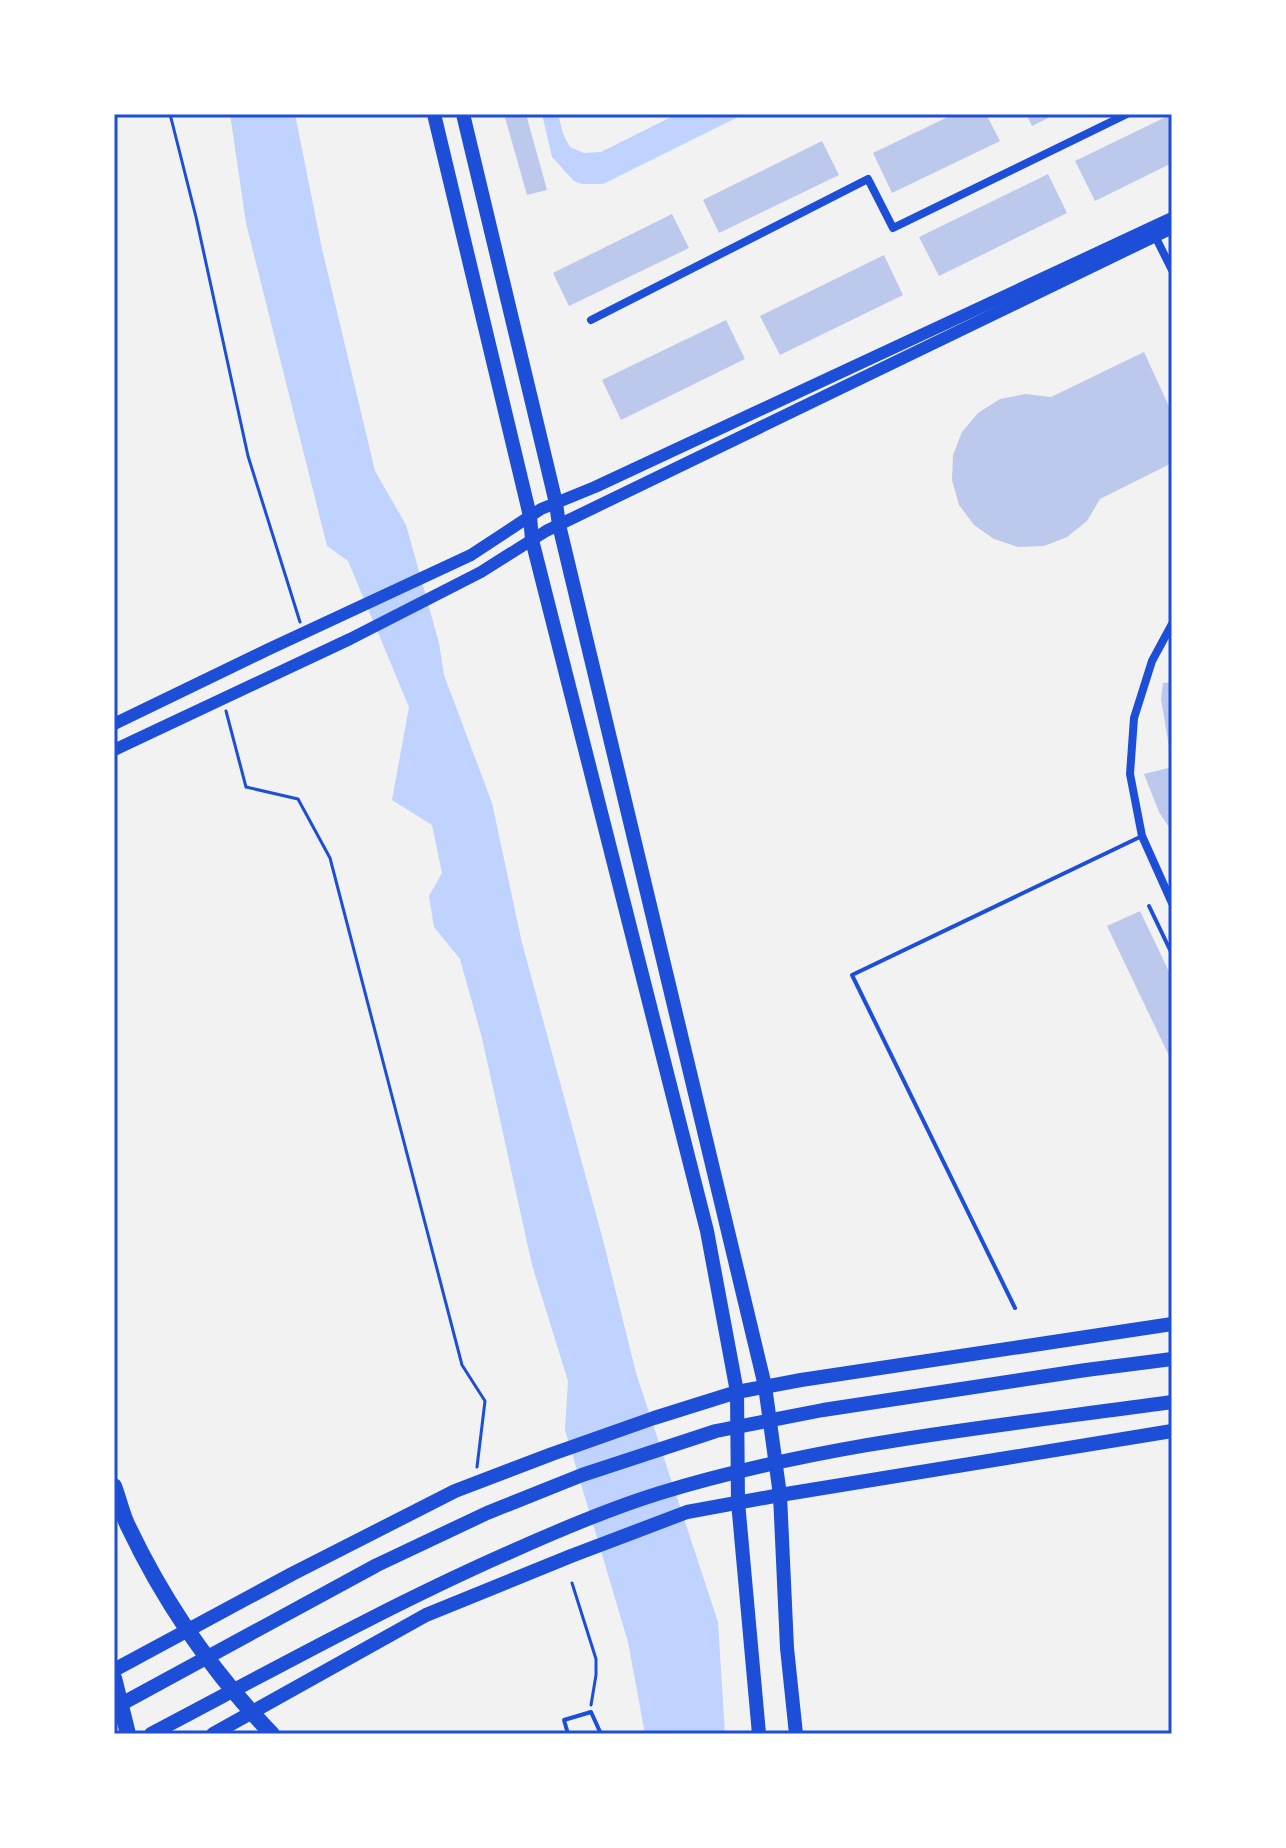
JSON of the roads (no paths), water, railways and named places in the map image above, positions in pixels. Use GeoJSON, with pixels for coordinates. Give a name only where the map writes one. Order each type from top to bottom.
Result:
{"type":"FeatureCollection","features":[{"type":"Feature","properties":{"kind":"highway"},"geometry":{"type":"LineString","coordinates":[[114,1486],[127,1525],[192,1636],[272,1734]]}},
{"type":"Feature","properties":{"kind":"highway"},"geometry":{"type":"LineString","coordinates":[[114,1678],[128,1734]]}},
{"type":"Feature","properties":{"kind":"main road"},"geometry":{"type":"LineString","coordinates":[[434,114],[530,516],[532,540],[707,1231],[737,1392],[738,1502],[759,1734]]}},
{"type":"Feature","properties":{"kind":"main road"},"geometry":{"type":"LineString","coordinates":[[463,114],[765,1386],[780,1495],[787,1648],[796,1734]]}},
{"type":"Feature","properties":{"kind":"main road"},"geometry":{"type":"LineString","coordinates":[[114,724],[471,555],[530,516],[556,503],[1172,218]]}},
{"type":"Feature","properties":{"kind":"main road"},"geometry":{"type":"LineString","coordinates":[[114,750],[350,639],[481,572],[559,525],[1172,228]]}},
{"type":"Feature","properties":{"kind":"main road"},"geometry":{"type":"LineString","coordinates":[[114,1670],[455,1491],[654,1418],[765,1386],[1172,1324]]}},
{"type":"Feature","properties":{"kind":"main road"},"geometry":{"type":"LineString","coordinates":[[114,1708],[377,1565],[487,1513],[582,1475],[716,1431],[823,1410],[1172,1359]]}},
{"type":"Feature","properties":{"kind":"main road"},"geometry":{"type":"LineString","coordinates":[[151,1734],[441,1582],[552,1533],[672,1489],[832,1451],[1172,1402]]}},
{"type":"Feature","properties":{"kind":"main road"},"geometry":{"type":"LineString","coordinates":[[213,1734],[426,1615],[687,1512],[1172,1431]]}},
{"type":"Feature","properties":{"kind":"street"},"geometry":{"type":"LineString","coordinates":[[591,320],[868,179],[893,228],[1127,114]]}},
{"type":"Feature","properties":{"kind":"street"},"geometry":{"type":"LineString","coordinates":[[1155,236],[1172,270]]}},
{"type":"Feature","properties":{"kind":"street"},"geometry":{"type":"LineString","coordinates":[[1172,624],[1152,661],[1134,718],[1130,774],[1142,836],[1172,903]]}},
{"type":"Feature","properties":{"kind":"lane"},"geometry":{"type":"LineString","coordinates":[[1015,1308],[852,975],[1142,836]]}},
{"type":"Feature","properties":{"kind":"lane"},"geometry":{"type":"LineString","coordinates":[[1149,906],[1172,954]]}},
{"type":"Feature","properties":{"kind":"lane"},"geometry":{"type":"LineString","coordinates":[[568,1734],[564,1720],[591,1712],[601,1734]]}},
{"type":"Feature","properties":{"kind":"water"},"geometry":{"type":"Polygon","coordinates":[[[230,114],[295,114],[322,249],[375,471],[406,525],[439,643],[444,675],[492,803],[522,943],[636,1373],[718,1622],[725,1734],[645,1734],[628,1642],[565,1430],[568,1381],[532,1265],[482,1038],[460,959],[434,927],[429,896],[442,873],[432,825],[392,800],[409,707],[348,561],[327,546],[246,223],[230,114]]]}},
{"type":"Feature","properties":{"kind":"water"},"geometry":{"type":"Polygon","coordinates":[[[542,114],[558,114],[570,147],[584,153],[601,152],[677,114],[744,114],[603,184],[582,184],[574,181],[552,157],[542,114]]]}}]}
